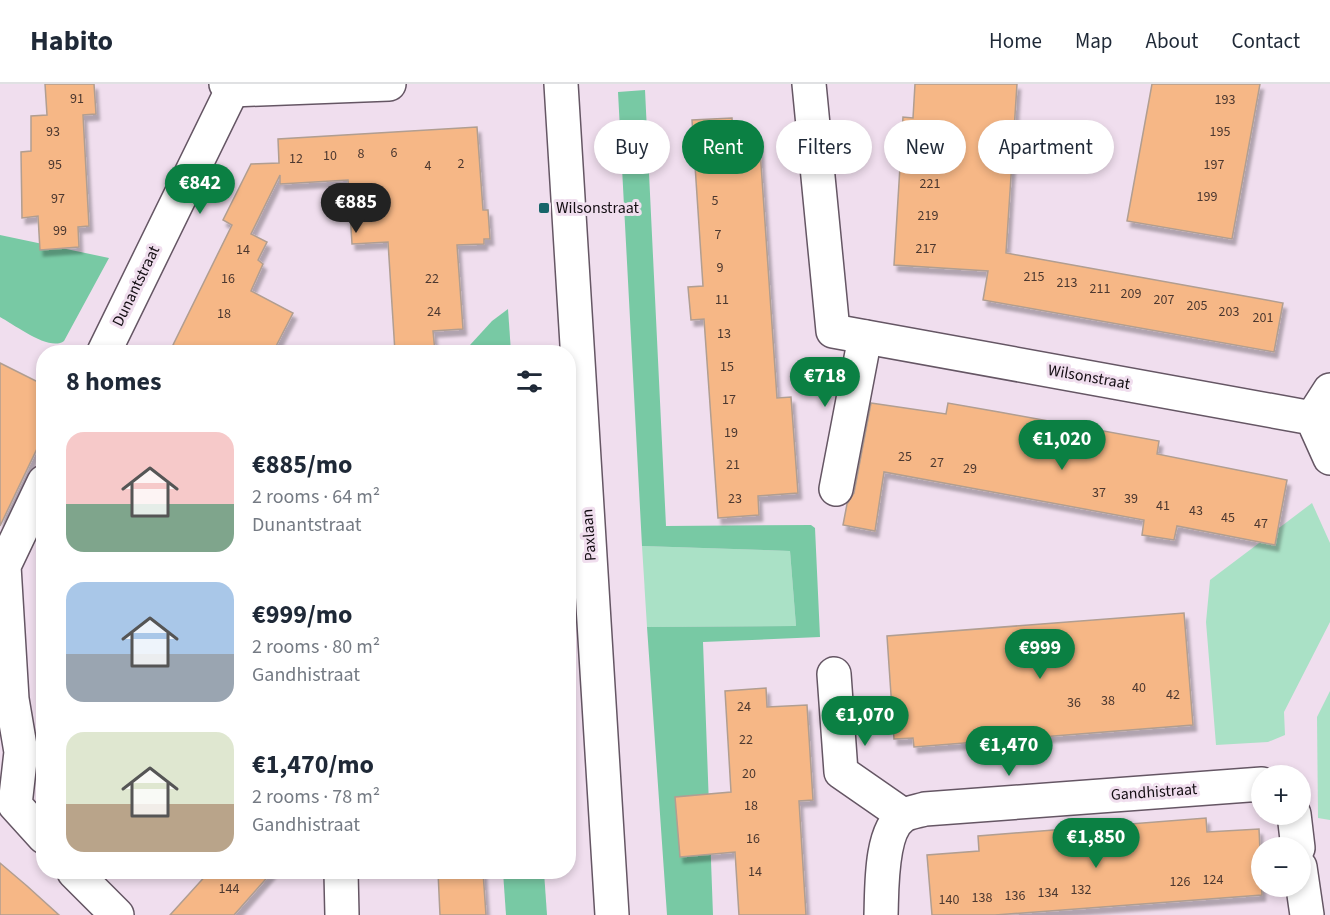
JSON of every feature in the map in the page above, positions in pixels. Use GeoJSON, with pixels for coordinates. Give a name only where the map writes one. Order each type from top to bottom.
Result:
{"type":"FeatureCollection","features":[{"type":"Feature","properties":{"kind":"street","name":"Dunantstraat"},"geometry":{"type":"LineString","coordinates":[[107,345],[229,87],[389,84]]}},
{"type":"Feature","properties":{"kind":"street","name":"Paxlaan"},"geometry":{"type":"LineString","coordinates":[[561,84],[612,915]]}},
{"type":"Feature","properties":{"kind":"street","name":"Wilsonstraat"},"geometry":{"type":"LineString","coordinates":[[809,84],[833,332],[1312,418]]}},
{"type":"Feature","properties":{"kind":"street"},"geometry":{"type":"LineString","coordinates":[[836,489],[865,337]]}},
{"type":"Feature","properties":{"kind":"street"},"geometry":{"type":"LineString","coordinates":[[1330,390],[1312,418],[1330,458]]}},
{"type":"Feature","properties":{"kind":"street"},"geometry":{"type":"LineString","coordinates":[[36,499],[4,566],[12,699],[21,752],[15,805],[36,828]]}},
{"type":"Feature","properties":{"kind":"street"},"geometry":{"type":"LineString","coordinates":[[834,674],[842,772],[903,815],[891,828],[885,860],[881,915]]}},
{"type":"Feature","properties":{"kind":"street","name":"Gandhistraat"},"geometry":{"type":"LineString","coordinates":[[903,815],[925,809],[1251,785]]}},
{"type":"Feature","properties":{"kind":"street"},"geometry":{"type":"LineString","coordinates":[[81,879],[117,915]]}},
{"type":"Feature","properties":{"kind":"street"},"geometry":{"type":"LineString","coordinates":[[341,879],[342,915]]}},
{"type":"Feature","properties":{"kind":"street"},"geometry":{"type":"LineString","coordinates":[[1304,897],[1306,915]]}},
{"type":"Feature","properties":{"kind":"green space"},"geometry":{"type":"Polygon","coordinates":[[[645,90],[646,120],[619,120],[618,92],[645,90]]]}},
{"type":"Feature","properties":{"kind":"green space"},"geometry":{"type":"Polygon","coordinates":[[[622,174],[649,174],[666,526],[811,525],[815,528],[820,637],[703,642],[713,915],[667,915],[647,627],[796,626],[790,551],[642,546],[622,174]]]}},
{"type":"Feature","properties":{"kind":"green space"},"geometry":{"type":"Polygon","coordinates":[[[0,235],[109,258],[64,341],[50,343],[42,340],[0,317],[0,235]]]}},
{"type":"Feature","properties":{"kind":"green space"},"geometry":{"type":"Polygon","coordinates":[[[508,309],[511,345],[470,345],[492,321],[508,309]]]}},
{"type":"Feature","properties":{"kind":"green space"},"geometry":{"type":"Polygon","coordinates":[[[1312,503],[1330,543],[1330,622],[1284,712],[1285,735],[1268,742],[1216,745],[1206,622],[1210,580],[1312,503]]]}},
{"type":"Feature","properties":{"kind":"green space"},"geometry":{"type":"Polygon","coordinates":[[[642,546],[790,551],[796,626],[647,627],[642,546]]]}},
{"type":"Feature","properties":{"kind":"green space"},"geometry":{"type":"Polygon","coordinates":[[[1330,691],[1330,820],[1318,818],[1317,717],[1330,691]]]}},
{"type":"Feature","properties":{"kind":"green space"},"geometry":{"type":"Polygon","coordinates":[[[503,879],[544,879],[547,915],[506,915],[503,879]]]}},
{"type":"Feature","properties":{"kind":"building"},"geometry":{"type":"Polygon","coordinates":[[[45,84],[94,84],[96,114],[83,115],[89,226],[78,227],[79,247],[40,250],[38,216],[22,218],[21,152],[31,151],[31,116],[47,115],[45,84]]]}},
{"type":"Feature","properties":{"kind":"building"},"geometry":{"type":"Polygon","coordinates":[[[915,84],[1017,84],[1015,120],[978,120],[978,174],[1011,174],[1006,253],[1283,303],[1274,352],[983,300],[988,271],[894,265],[900,174],[966,174],[966,120],[903,120],[903,117],[913,118],[915,84]]]}},
{"type":"Feature","properties":{"kind":"building"},"geometry":{"type":"Polygon","coordinates":[[[1152,84],[1260,84],[1232,239],[1127,221],[1152,84]]]}},
{"type":"Feature","properties":{"kind":"building"},"geometry":{"type":"Polygon","coordinates":[[[732,118],[732,120],[692,120],[732,118]]]}},
{"type":"Feature","properties":{"kind":"building"},"geometry":{"type":"Polygon","coordinates":[[[477,127],[483,210],[488,210],[490,239],[484,239],[484,244],[457,245],[463,329],[433,331],[434,345],[395,345],[388,242],[352,244],[348,180],[280,184],[280,175],[251,234],[267,242],[258,260],[263,264],[251,291],[293,313],[277,345],[173,345],[232,225],[223,220],[251,164],[279,163],[278,139],[477,127]]]}},
{"type":"Feature","properties":{"kind":"building"},"geometry":{"type":"Polygon","coordinates":[[[696,174],[762,174],[777,398],[791,397],[798,493],[758,496],[759,515],[718,518],[704,319],[691,320],[688,287],[703,286],[696,174]]]}},
{"type":"Feature","properties":{"kind":"building"},"geometry":{"type":"Polygon","coordinates":[[[0,363],[36,381],[36,451],[0,526],[0,363]]]}},
{"type":"Feature","properties":{"kind":"building"},"geometry":{"type":"Polygon","coordinates":[[[871,403],[946,414],[948,403],[1159,441],[1157,454],[1287,480],[1275,545],[1177,526],[1174,540],[1142,535],[1144,520],[884,472],[875,531],[843,525],[847,504],[854,493],[871,403]]]}},
{"type":"Feature","properties":{"kind":"building"},"geometry":{"type":"Polygon","coordinates":[[[1184,613],[1193,725],[914,747],[913,738],[894,739],[887,636],[1184,613]]]}},
{"type":"Feature","properties":{"kind":"building"},"geometry":{"type":"Polygon","coordinates":[[[766,688],[767,707],[807,705],[813,800],[799,801],[806,915],[739,915],[735,852],[680,857],[675,797],[731,792],[725,691],[766,688]]]}},
{"type":"Feature","properties":{"kind":"building"},"geometry":{"type":"Polygon","coordinates":[[[1206,818],[1207,832],[1259,829],[1259,837],[1251,837],[1251,896],[995,915],[932,915],[927,855],[979,851],[978,836],[1206,818]]]}},
{"type":"Feature","properties":{"kind":"building"},"geometry":{"type":"Polygon","coordinates":[[[0,863],[27,886],[59,915],[0,915],[0,863]]]}},
{"type":"Feature","properties":{"kind":"building"},"geometry":{"type":"Polygon","coordinates":[[[203,879],[266,879],[234,915],[170,915],[203,879]]]}},
{"type":"Feature","properties":{"kind":"building"},"geometry":{"type":"Polygon","coordinates":[[[438,879],[483,879],[486,915],[440,915],[438,879]]]}},
{"type":"Feature","properties":{"kind":"place","name":"Wilsonstraat"},"geometry":{"type":"Point","coordinates":[544,208]}}]}
